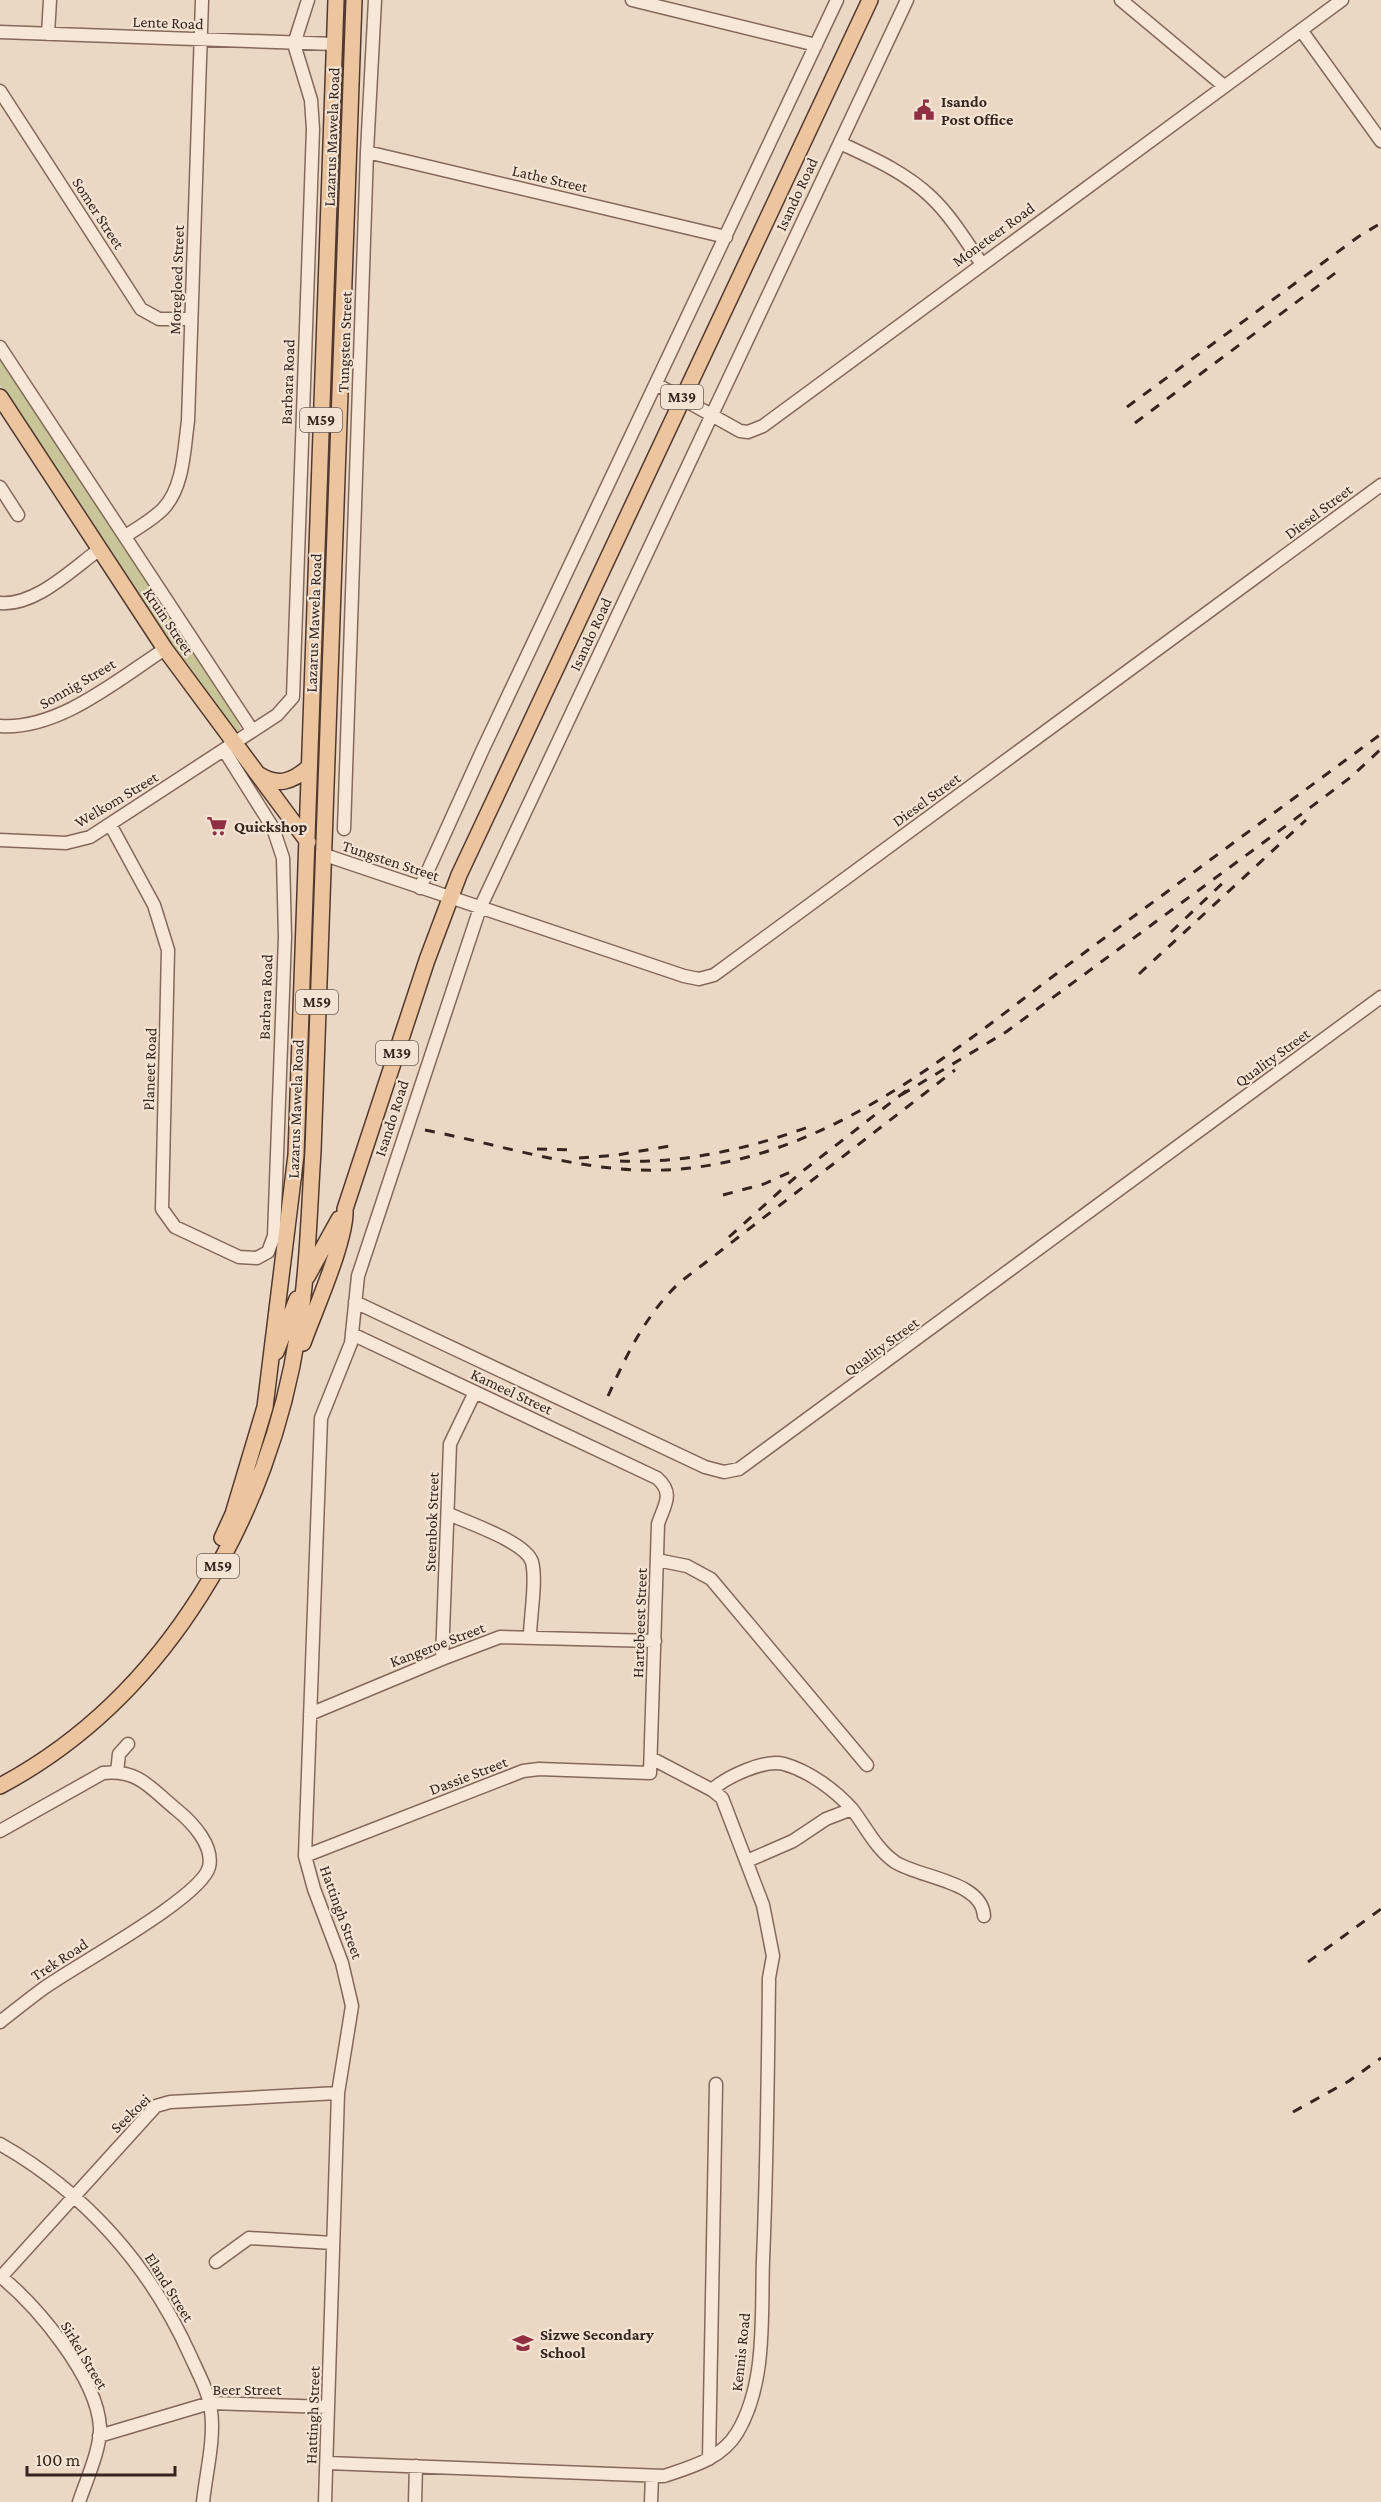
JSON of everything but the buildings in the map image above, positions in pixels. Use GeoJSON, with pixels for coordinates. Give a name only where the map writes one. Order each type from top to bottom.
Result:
{"type":"FeatureCollection","features":[{"type":"Feature","properties":{"kind":"main road","name":"Lazarus Mawela Road"},"geometry":{"type":"LineString","coordinates":[[0,1777],[59,1738],[101,1703],[144,1658],[188,1602],[209,1566],[233,1514],[256,1441],[273,1360],[273,1330],[290,1221],[296,1155],[336,0]]}},
{"type":"Feature","properties":{"kind":"main road","name":"Lazarus Mawela Road"},"geometry":{"type":"LineString","coordinates":[[0,1786],[65,1743],[113,1703],[162,1649],[198,1602],[240,1524],[260,1475],[287,1389],[305,1280],[313,1151],[321,854],[353,0]]}},
{"type":"Feature","properties":{"kind":"main road"},"geometry":{"type":"LineString","coordinates":[[334,44],[346,25],[353,0]]}},
{"type":"Feature","properties":{"kind":"main road","name":"Isando Road"},"geometry":{"type":"LineString","coordinates":[[305,1280],[345,1209],[450,897],[495,794],[870,0]]}},
{"type":"Feature","properties":{"kind":"main road","name":"Kruin Street"},"geometry":{"type":"LineString","coordinates":[[3,406],[230,746],[255,772],[306,840],[321,854]]}},
{"type":"Feature","properties":{"kind":"main road"},"geometry":{"type":"LineString","coordinates":[[255,772],[270,780],[283,782],[298,776],[309,767]]}},
{"type":"Feature","properties":{"kind":"main road","name":"Isando Road"},"geometry":{"type":"LineString","coordinates":[[287,1389],[331,1267],[345,1223],[345,1209]]}},
{"type":"Feature","properties":{"kind":"main road","name":"M39"},"geometry":{"type":"LineString","coordinates":[[273,1360],[305,1280]]}},
{"type":"Feature","properties":{"kind":"street"},"geometry":{"type":"LineString","coordinates":[[48,34],[50,0]]}},
{"type":"Feature","properties":{"kind":"street","name":"Moregloed Street"},"geometry":{"type":"LineString","coordinates":[[125,536],[162,510],[174,493],[188,421],[202,0]]}},
{"type":"Feature","properties":{"kind":"street"},"geometry":{"type":"LineString","coordinates":[[294,44],[308,0]]}},
{"type":"Feature","properties":{"kind":"street","name":"Tungsten Street"},"geometry":{"type":"LineString","coordinates":[[344,830],[367,152],[375,0]]}},
{"type":"Feature","properties":{"kind":"street"},"geometry":{"type":"LineString","coordinates":[[632,0],[816,45]]}},
{"type":"Feature","properties":{"kind":"street"},"geometry":{"type":"LineString","coordinates":[[420,888],[483,749],[837,0]]}},
{"type":"Feature","properties":{"kind":"street","name":"Isando Road"},"geometry":{"type":"LineString","coordinates":[[355,1302],[358,1276],[480,908],[714,415],[907,0]]}},
{"type":"Feature","properties":{"kind":"street"},"geometry":{"type":"LineString","coordinates":[[1121,0],[1224,86]]}},
{"type":"Feature","properties":{"kind":"street","name":"Moneteer Road"},"geometry":{"type":"LineString","coordinates":[[656,384],[740,431],[748,432],[763,426],[981,263],[1342,0]]}},
{"type":"Feature","properties":{"kind":"street"},"geometry":{"type":"LineString","coordinates":[[1301,30],[1381,141]]}},
{"type":"Feature","properties":{"kind":"street","name":"Lente Road"},"geometry":{"type":"LineString","coordinates":[[0,32],[334,44]]}},
{"type":"Feature","properties":{"kind":"street","name":"Barbara Road"},"geometry":{"type":"LineString","coordinates":[[263,1256],[273,1242],[285,937],[284,858],[273,828],[230,746],[284,710],[295,691],[313,129],[311,100],[294,44]]}},
{"type":"Feature","properties":{"kind":"street","name":"Somer Street"},"geometry":{"type":"LineString","coordinates":[[0,91],[141,309],[159,319],[191,319]]}},
{"type":"Feature","properties":{"kind":"street"},"geometry":{"type":"LineString","coordinates":[[840,143],[895,169],[921,188],[951,221],[981,263]]}},
{"type":"Feature","properties":{"kind":"street","name":"Lathe Street"},"geometry":{"type":"LineString","coordinates":[[367,152],[726,237]]}},
{"type":"Feature","properties":{"kind":"street","name":"Kruin Street"},"geometry":{"type":"LineString","coordinates":[[0,347],[252,730]]}},
{"type":"Feature","properties":{"kind":"street","name":"Diesel Street"},"geometry":{"type":"LineString","coordinates":[[450,897],[684,976],[699,979],[714,975],[1381,485]]}},
{"type":"Feature","properties":{"kind":"street"},"geometry":{"type":"LineString","coordinates":[[0,487],[18,515]]}},
{"type":"Feature","properties":{"kind":"street"},"geometry":{"type":"LineString","coordinates":[[0,603],[29,598],[100,549]]}},
{"type":"Feature","properties":{"kind":"street","name":"Sonnig Street"},"geometry":{"type":"LineString","coordinates":[[0,726],[22,726],[49,720],[165,649]]}},
{"type":"Feature","properties":{"kind":"street","name":"Welkom Street"},"geometry":{"type":"LineString","coordinates":[[0,840],[80,841],[111,826],[230,746]]}},
{"type":"Feature","properties":{"kind":"street","name":"Planeet Road"},"geometry":{"type":"LineString","coordinates":[[111,826],[154,905],[168,950],[162,1209],[169,1222],[182,1231],[238,1257],[249,1260],[263,1256]]}},
{"type":"Feature","properties":{"kind":"street","name":"Tungsten Street"},"geometry":{"type":"LineString","coordinates":[[321,854],[450,897]]}},
{"type":"Feature","properties":{"kind":"street","name":"Quality Street"},"geometry":{"type":"LineString","coordinates":[[355,1302],[705,1467],[724,1472],[740,1469],[1381,997]]}},
{"type":"Feature","properties":{"kind":"street","name":"Hattingh Street"},"geometry":{"type":"LineString","coordinates":[[325,2502],[338,2093],[352,2014],[352,1998],[342,1963],[314,1889],[305,1856],[321,1418],[348,1352],[355,1302]]}},
{"type":"Feature","properties":{"kind":"street","name":"Kameel Street"},"geometry":{"type":"LineString","coordinates":[[352,1334],[657,1478]]}},
{"type":"Feature","properties":{"kind":"street","name":"Steenbok Street"},"geometry":{"type":"LineString","coordinates":[[442,1659],[450,1444],[475,1392]]}},
{"type":"Feature","properties":{"kind":"street","name":"Hartebeest Street"},"geometry":{"type":"LineString","coordinates":[[650,1773],[658,1524],[668,1492],[657,1478]]}},
{"type":"Feature","properties":{"kind":"street"},"geometry":{"type":"LineString","coordinates":[[448,1514],[514,1544],[527,1554],[532,1565],[530,1637]]}},
{"type":"Feature","properties":{"kind":"street"},"geometry":{"type":"LineString","coordinates":[[657,1560],[687,1566],[711,1579],[867,1765]]}},
{"type":"Feature","properties":{"kind":"street","name":"Kangeroe Street"},"geometry":{"type":"LineString","coordinates":[[310,1714],[500,1637],[655,1641]]}},
{"type":"Feature","properties":{"kind":"street"},"geometry":{"type":"LineString","coordinates":[[0,1831],[103,1773],[117,1772],[119,1754],[128,1744]]}},
{"type":"Feature","properties":{"kind":"street"},"geometry":{"type":"LineString","coordinates":[[651,1758],[712,1790],[735,1774],[783,1764],[832,1789],[852,1809],[886,1856],[898,1864],[966,1891],[980,1900],[984,1916]]}},
{"type":"Feature","properties":{"kind":"street","name":"Dassie Street"},"geometry":{"type":"LineString","coordinates":[[305,1856],[523,1771],[539,1769],[650,1773]]}},
{"type":"Feature","properties":{"kind":"street","name":"Trek Road"},"geometry":{"type":"LineString","coordinates":[[0,2022],[50,1984],[139,1930],[201,1880],[208,1869],[210,1852],[189,1819],[133,1774],[117,1772]]}},
{"type":"Feature","properties":{"kind":"street","name":"Kennis Road"},"geometry":{"type":"LineString","coordinates":[[327,2463],[664,2476],[709,2459],[724,2449],[736,2434],[751,2402],[757,2374],[768,2142],[769,1978],[773,1956],[763,1905],[728,1809],[722,1798],[712,1790]]}},
{"type":"Feature","properties":{"kind":"street"},"geometry":{"type":"LineString","coordinates":[[747,1861],[793,1841],[826,1819],[852,1809]]}},
{"type":"Feature","properties":{"kind":"street"},"geometry":{"type":"LineString","coordinates":[[709,2459],[716,2084]]}},
{"type":"Feature","properties":{"kind":"street","name":"Seekoei"},"geometry":{"type":"LineString","coordinates":[[1,2276],[159,2105],[338,2093]]}},
{"type":"Feature","properties":{"kind":"street","name":"Eland Street"},"geometry":{"type":"LineString","coordinates":[[0,2144],[31,2163],[74,2197],[116,2236],[157,2292],[188,2351],[210,2403],[212,2420],[203,2502]]}},
{"type":"Feature","properties":{"kind":"street"},"geometry":{"type":"LineString","coordinates":[[216,2262],[249,2238],[333,2243]]}},
{"type":"Feature","properties":{"kind":"street","name":"Sirkel Street"},"geometry":{"type":"LineString","coordinates":[[1,2276],[36,2311],[75,2365],[95,2403],[99,2436],[80,2502]]}},
{"type":"Feature","properties":{"kind":"street","name":"Beer Street"},"geometry":{"type":"LineString","coordinates":[[99,2436],[210,2403],[328,2408]]}},
{"type":"Feature","properties":{"kind":"street"},"geometry":{"type":"LineString","coordinates":[[415,2502],[416,2466]]}},
{"type":"Feature","properties":{"kind":"street"},"geometry":{"type":"LineString","coordinates":[[651,2502],[652,2476]]}},
{"type":"Feature","properties":{"kind":"shaded area"},"geometry":{"type":"Polygon","coordinates":[[[0,358],[235,716],[241,730],[235,732],[210,701],[0,385],[0,358]]]}},
{"type":"Feature","properties":{"kind":"railway"},"geometry":{"type":"LineString","coordinates":[[1127,407],[1358,237],[1381,223]]}},
{"type":"Feature","properties":{"kind":"railway"},"geometry":{"type":"LineString","coordinates":[[1135,423],[1338,271]]}},
{"type":"Feature","properties":{"kind":"railway"},"geometry":{"type":"LineString","coordinates":[[425,1130],[556,1160],[623,1169],[656,1170],[690,1168],[746,1157],[799,1140],[851,1116],[900,1087],[947,1055],[1381,734]]}},
{"type":"Feature","properties":{"kind":"railway"},"geometry":{"type":"LineString","coordinates":[[901,1095],[1006,1032],[1351,777],[1381,749]]}},
{"type":"Feature","properties":{"kind":"railway"},"geometry":{"type":"LineString","coordinates":[[1139,974],[1306,820]]}},
{"type":"Feature","properties":{"kind":"railway"},"geometry":{"type":"LineString","coordinates":[[1171,932],[1228,878]]}},
{"type":"Feature","properties":{"kind":"railway"},"geometry":{"type":"LineString","coordinates":[[608,1396],[630,1350],[647,1322],[679,1283],[955,1070]]}},
{"type":"Feature","properties":{"kind":"railway"},"geometry":{"type":"LineString","coordinates":[[729,1237],[799,1174],[907,1090]]}},
{"type":"Feature","properties":{"kind":"railway"},"geometry":{"type":"LineString","coordinates":[[620,1161],[668,1160],[717,1153],[741,1148],[811,1126]]}},
{"type":"Feature","properties":{"kind":"railway"},"geometry":{"type":"LineString","coordinates":[[579,1158],[617,1155],[670,1146]]}},
{"type":"Feature","properties":{"kind":"railway"},"geometry":{"type":"LineString","coordinates":[[537,1149],[572,1150]]}},
{"type":"Feature","properties":{"kind":"railway"},"geometry":{"type":"LineString","coordinates":[[723,1195],[764,1184],[797,1169]]}},
{"type":"Feature","properties":{"kind":"railway"},"geometry":{"type":"LineString","coordinates":[[1308,1962],[1381,1909]]}},
{"type":"Feature","properties":{"kind":"railway"},"geometry":{"type":"LineString","coordinates":[[1293,2112],[1349,2081],[1381,2058]]}},
{"type":"Feature","properties":{"kind":"place","name":"Isando Post Office"},"geometry":{"type":"Point","coordinates":[924,110]}},
{"type":"Feature","properties":{"kind":"place","name":"Quickshop"},"geometry":{"type":"Point","coordinates":[217,826]}},
{"type":"Feature","properties":{"kind":"place","name":"Sizwe Secondary School"},"geometry":{"type":"Point","coordinates":[523,2343]}}]}
